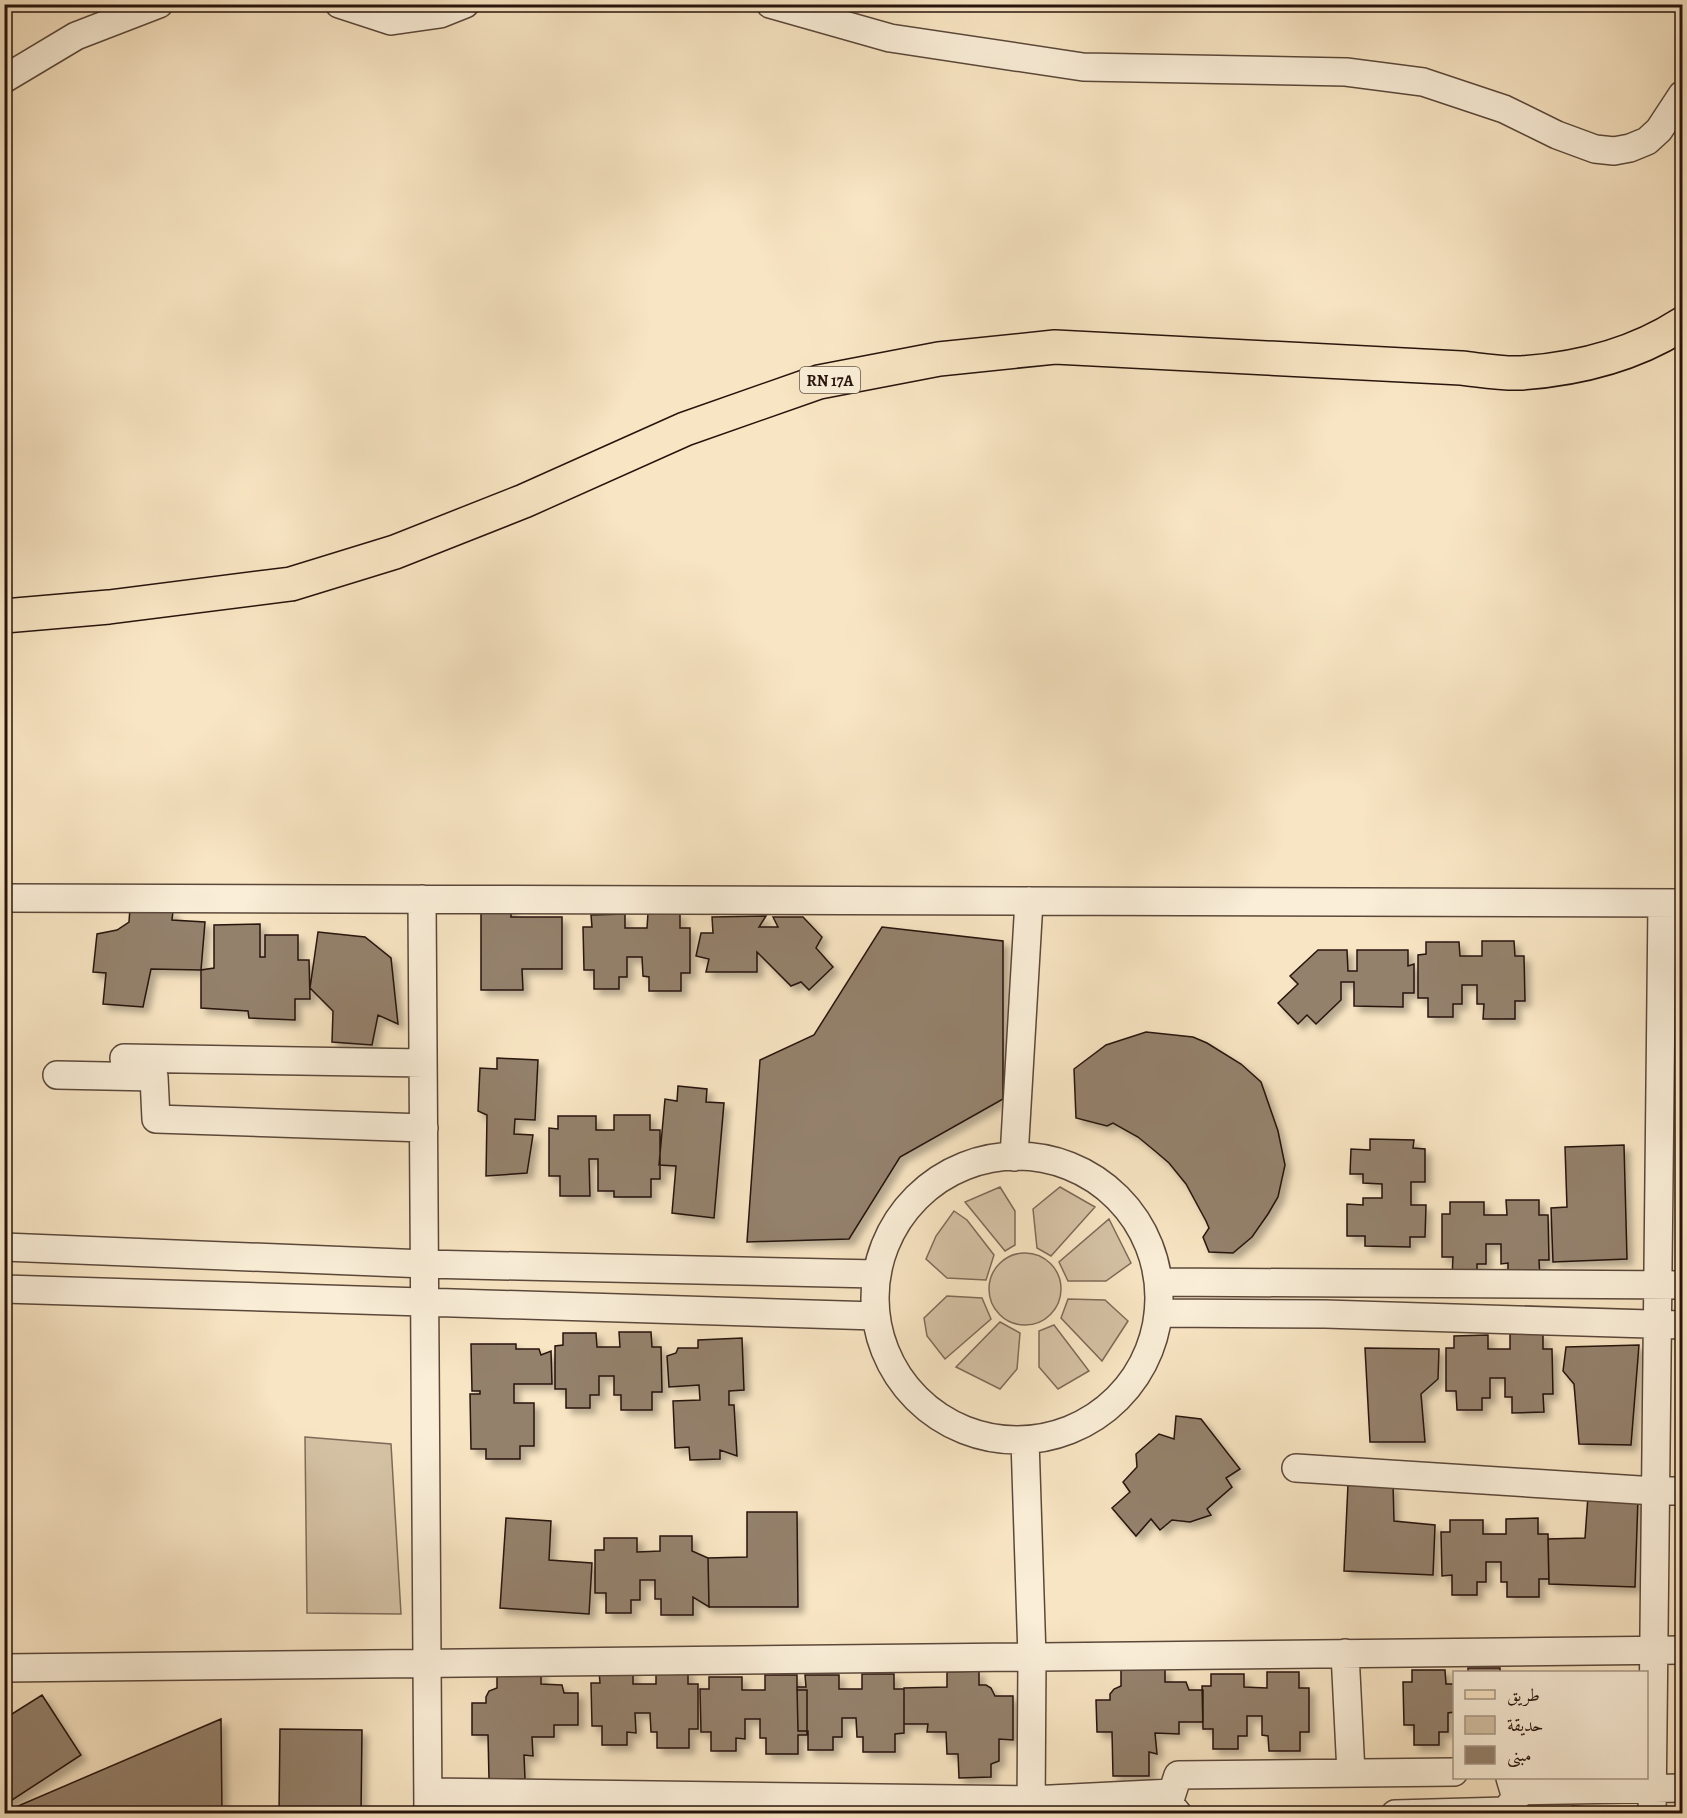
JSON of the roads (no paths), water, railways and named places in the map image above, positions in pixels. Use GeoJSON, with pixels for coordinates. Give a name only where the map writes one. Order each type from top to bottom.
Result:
{"type":"FeatureCollection","features":[{"type":"Feature","properties":{"kind":"main road","name":"RN 17A"},"geometry":{"type":"LineString","coordinates":[[4,616],[109,607],[291,584],[395,552],[524,501],[685,429],[819,382],[939,359],[1055,347],[1519,373],[1582,365],[1632,350],[1683,324]]}},
{"type":"Feature","properties":{"kind":"street"},"geometry":{"type":"LineString","coordinates":[[4,79],[76,36],[159,4]]}},
{"type":"Feature","properties":{"kind":"street"},"geometry":{"type":"LineString","coordinates":[[339,4],[391,21],[440,14],[465,4]]}},
{"type":"Feature","properties":{"kind":"street"},"geometry":{"type":"LineString","coordinates":[[770,4],[890,38],[1083,67],[1346,72],[1423,82],[1504,110],[1595,149],[1614,151],[1647,141],[1659,130],[1683,94]]}},
{"type":"Feature","properties":{"kind":"street"},"geometry":{"type":"LineString","coordinates":[[4,898],[1672,903],[1670,1324],[1656,1491],[1652,1801]]}},
{"type":"Feature","properties":{"kind":"street"},"geometry":{"type":"LineString","coordinates":[[422,899],[428,1803],[1031,1807],[1175,1803],[1178,1775],[1453,1772]]}},
{"type":"Feature","properties":{"kind":"street"},"geometry":{"type":"LineString","coordinates":[[1014,1157],[1029,901]]}},
{"type":"Feature","properties":{"kind":"street"},"geometry":{"type":"LineString","coordinates":[[116,1058],[423,1063]]}},
{"type":"Feature","properties":{"kind":"street"},"geometry":{"type":"LineString","coordinates":[[57,1075],[154,1077],[156,1119],[424,1128]]}},
{"type":"Feature","properties":{"kind":"street"},"geometry":{"type":"LineString","coordinates":[[1032,1156],[1073,1167],[1109,1189],[1137,1221],[1162,1282],[1155,1336],[1141,1368],[1120,1397],[1092,1419],[1060,1434],[1025,1440],[983,1436],[944,1419],[919,1399],[911,1392],[888,1357],[876,1316],[876,1274],[886,1240],[903,1211],[927,1186],[957,1168],[990,1158],[1014,1157],[1032,1156]]}},
{"type":"Feature","properties":{"kind":"street"},"geometry":{"type":"LineString","coordinates":[[4,1246],[424,1264],[876,1274]]}},
{"type":"Feature","properties":{"kind":"street"},"geometry":{"type":"LineString","coordinates":[[1162,1282],[1670,1285]]}},
{"type":"Feature","properties":{"kind":"street"},"geometry":{"type":"LineString","coordinates":[[1323,1282],[1325,1314]]}},
{"type":"Feature","properties":{"kind":"street"},"geometry":{"type":"LineString","coordinates":[[4,1289],[876,1316]]}},
{"type":"Feature","properties":{"kind":"street"},"geometry":{"type":"LineString","coordinates":[[1158,1313],[1325,1314],[1670,1324]]}},
{"type":"Feature","properties":{"kind":"street"},"geometry":{"type":"LineString","coordinates":[[1025,1440],[1032,1657],[1031,1807]]}},
{"type":"Feature","properties":{"kind":"street"},"geometry":{"type":"LineString","coordinates":[[1296,1468],[1683,1491]]}},
{"type":"Feature","properties":{"kind":"street"},"geometry":{"type":"LineString","coordinates":[[4,1668],[1683,1650]]}},
{"type":"Feature","properties":{"kind":"street"},"geometry":{"type":"LineString","coordinates":[[1345,1653],[1351,1773]]}},
{"type":"Feature","properties":{"kind":"street"},"geometry":{"type":"LineString","coordinates":[[1395,1814],[1505,1811],[1516,1798],[1512,1784],[1652,1801],[1683,1788]]}}]}
